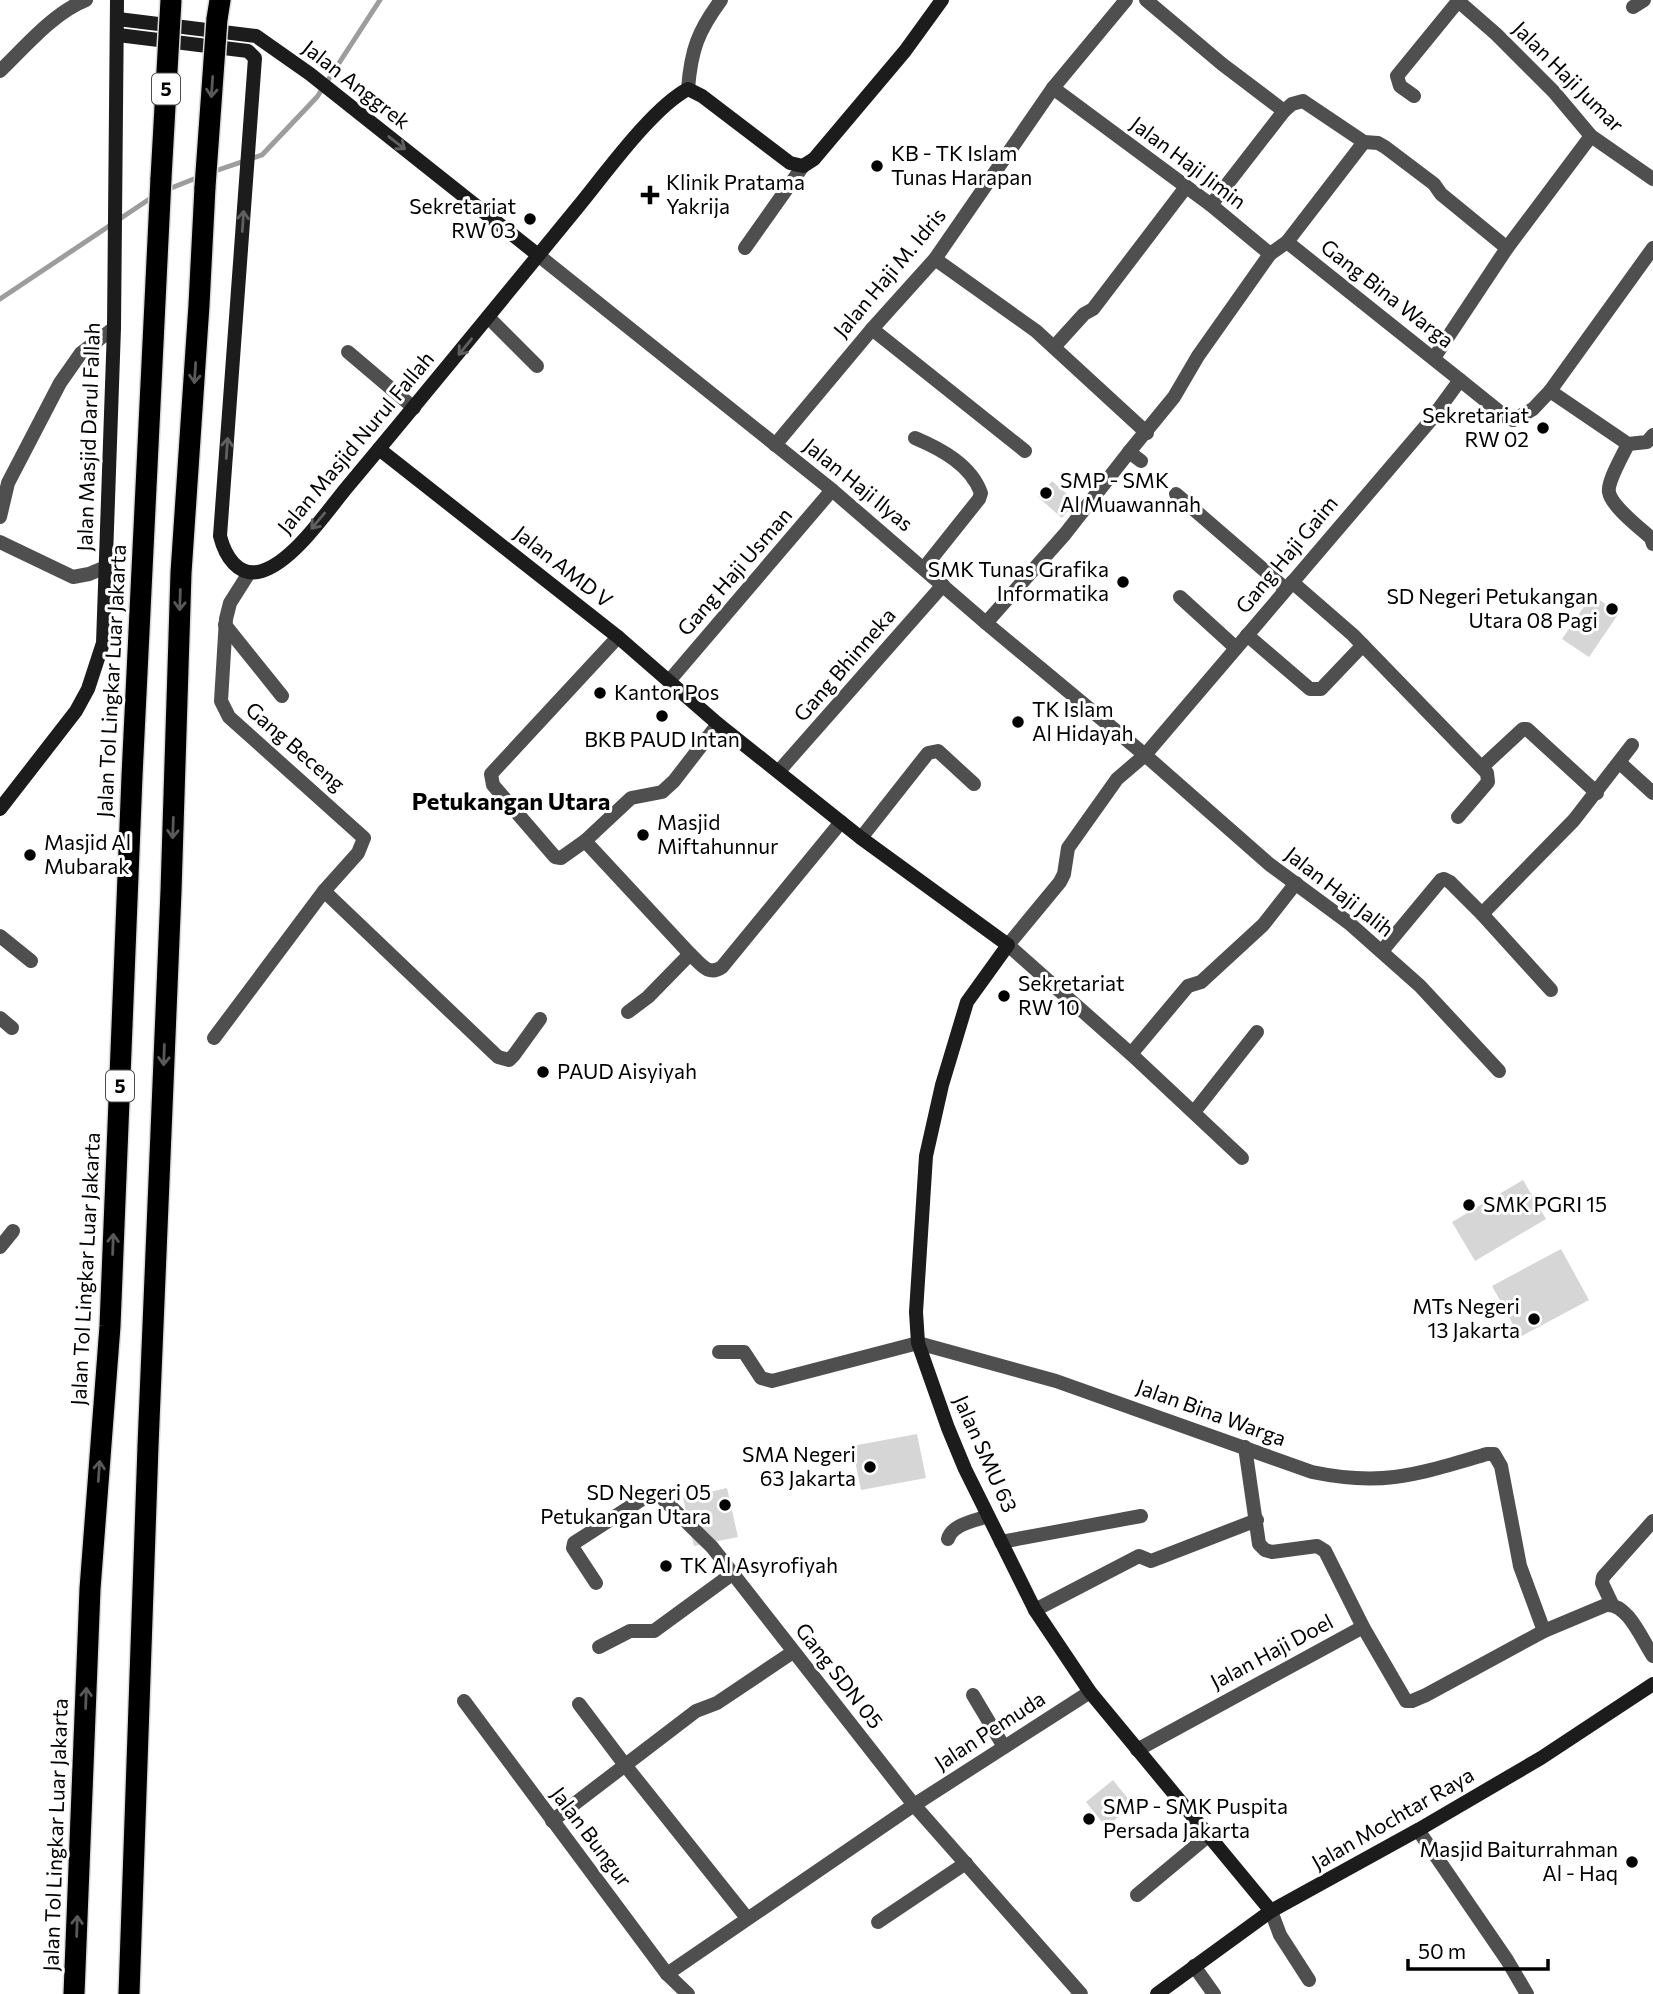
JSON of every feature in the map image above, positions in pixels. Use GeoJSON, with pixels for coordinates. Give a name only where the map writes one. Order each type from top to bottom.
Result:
{"type":"FeatureCollection","features":[{"type":"Feature","properties":{"kind":"highway","name":"Jalan Tol Lingkar Luar Jakarta"},"geometry":{"type":"LineString","coordinates":[[75,1994],[90,1603],[110,1326],[132,776],[171,0]]}},
{"type":"Feature","properties":{"kind":"highway","name":"5"},"geometry":{"type":"LineString","coordinates":[[129,1994],[181,573],[218,6]]}},
{"type":"Feature","properties":{"kind":"street"},"geometry":{"type":"LineString","coordinates":[[0,71],[38,34],[75,4],[86,0]]}},
{"type":"Feature","properties":{"kind":"street","name":"Jalan Masjid Darul Fallah"},"geometry":{"type":"LineString","coordinates":[[0,809],[76,711],[88,689],[103,642],[114,328],[117,0]]}},
{"type":"Feature","properties":{"kind":"street"},"geometry":{"type":"LineString","coordinates":[[721,0],[703,24],[695,43],[688,89],[702,96],[790,163],[803,166]]}},
{"type":"Feature","properties":{"kind":"street"},"geometry":{"type":"LineString","coordinates":[[745,248],[803,166],[814,159],[905,51],[942,0]]}},
{"type":"Feature","properties":{"kind":"street"},"geometry":{"type":"LineString","coordinates":[[1053,88],[1126,0]]}},
{"type":"Feature","properties":{"kind":"street"},"geometry":{"type":"LineString","coordinates":[[1146,0],[1222,64],[1284,111]]}},
{"type":"Feature","properties":{"kind":"street"},"geometry":{"type":"LineString","coordinates":[[1414,96],[1400,86],[1397,76],[1458,0]]}},
{"type":"Feature","properties":{"kind":"street","name":"Jalan Haji Jumar"},"geometry":{"type":"LineString","coordinates":[[1458,0],[1554,92],[1591,136],[1653,179]]}},
{"type":"Feature","properties":{"kind":"street","name":"Jalan Anggrek"},"geometry":{"type":"LineString","coordinates":[[118,19],[257,36],[310,74],[538,255]]}},
{"type":"Feature","properties":{"kind":"street"},"geometry":{"type":"LineString","coordinates":[[118,35],[248,51],[255,58],[220,536],[224,552],[234,565],[249,573]]}},
{"type":"Feature","properties":{"kind":"street","name":"Jalan Haji Jimin"},"geometry":{"type":"LineString","coordinates":[[1053,88],[1211,205],[1270,254]]}},
{"type":"Feature","properties":{"kind":"street","name":"Jalan Haji M. Idris"},"geometry":{"type":"LineString","coordinates":[[775,445],[872,329],[935,259],[1053,88]]}},
{"type":"Feature","properties":{"kind":"street","name":"Jalan Masjid Nurul Fallah"},"geometry":{"type":"LineString","coordinates":[[249,573],[274,565],[290,552],[414,408],[629,145],[674,96],[688,89]]}},
{"type":"Feature","properties":{"kind":"street"},"geometry":{"type":"LineString","coordinates":[[1211,205],[1292,104],[1303,101],[1364,142]]}},
{"type":"Feature","properties":{"kind":"street"},"geometry":{"type":"LineString","coordinates":[[1434,358],[1507,248],[1591,136]]}},
{"type":"Feature","properties":{"kind":"street"},"geometry":{"type":"LineString","coordinates":[[986,623],[1135,457],[1147,433],[1174,397],[1198,356],[1270,254],[1287,242],[1364,142],[1370,141],[1385,147],[1434,184],[1441,194],[1507,248]]}},
{"type":"Feature","properties":{"kind":"street"},"geometry":{"type":"LineString","coordinates":[[1054,347],[1084,314],[1093,309],[1186,187]]}},
{"type":"Feature","properties":{"kind":"street","name":"Gang Bina Warga"},"geometry":{"type":"LineString","coordinates":[[1287,242],[1460,380]]}},
{"type":"Feature","properties":{"kind":"street"},"geometry":{"type":"LineString","coordinates":[[1460,380],[1513,420],[1533,409],[1550,391],[1653,248]]}},
{"type":"Feature","properties":{"kind":"street","name":"Jalan Haji Ilyas"},"geometry":{"type":"LineString","coordinates":[[538,255],[832,490],[1145,755]]}},
{"type":"Feature","properties":{"kind":"street"},"geometry":{"type":"LineString","coordinates":[[935,259],[1036,331],[1147,433]]}},
{"type":"Feature","properties":{"kind":"street"},"geometry":{"type":"LineString","coordinates":[[488,317],[537,366]]}},
{"type":"Feature","properties":{"kind":"street"},"geometry":{"type":"LineString","coordinates":[[0,517],[8,482],[60,383],[81,353],[114,328]]}},
{"type":"Feature","properties":{"kind":"street"},"geometry":{"type":"LineString","coordinates":[[872,329],[1025,451]]}},
{"type":"Feature","properties":{"kind":"street"},"geometry":{"type":"LineString","coordinates":[[348,352],[414,408]]}},
{"type":"Feature","properties":{"kind":"street","name":"Gang Haji Gaim"},"geometry":{"type":"LineString","coordinates":[[1008,945],[1060,882],[1068,848],[1123,773],[1145,755],[1430,421],[1460,380]]}},
{"type":"Feature","properties":{"kind":"street"},"geometry":{"type":"LineString","coordinates":[[1550,391],[1628,444],[1647,442],[1653,435]]}},
{"type":"Feature","properties":{"kind":"street"},"geometry":{"type":"LineString","coordinates":[[915,438],[957,461],[981,492],[979,499],[924,568]]}},
{"type":"Feature","properties":{"kind":"street"},"geometry":{"type":"LineString","coordinates":[[1628,444],[1611,481],[1609,493],[1653,544]]}},
{"type":"Feature","properties":{"kind":"street","name":"Jalan AMD V"},"geometry":{"type":"LineString","coordinates":[[379,449],[618,638],[861,838],[1008,945]]}},
{"type":"Feature","properties":{"kind":"street","name":"Gang Haji Usman"},"geometry":{"type":"LineString","coordinates":[[669,681],[832,490]]}},
{"type":"Feature","properties":{"kind":"street"},"geometry":{"type":"LineString","coordinates":[[1176,494],[1363,645],[1488,773],[1488,782],[1458,817]]}},
{"type":"Feature","properties":{"kind":"street"},"geometry":{"type":"LineString","coordinates":[[0,542],[73,577],[106,567]]}},
{"type":"Feature","properties":{"kind":"street","name":"Gang Beceng"},"geometry":{"type":"LineString","coordinates":[[214,1038],[324,891],[358,853],[364,838],[224,711],[220,701],[225,625],[230,603],[249,573]]}},
{"type":"Feature","properties":{"kind":"street","name":"Gang Bhinneka"},"geometry":{"type":"LineString","coordinates":[[779,771],[943,585]]}},
{"type":"Feature","properties":{"kind":"street"},"geometry":{"type":"LineString","coordinates":[[1180,597],[1236,648]]}},
{"type":"Feature","properties":{"kind":"street"},"geometry":{"type":"LineString","coordinates":[[225,625],[282,696]]}},
{"type":"Feature","properties":{"kind":"street"},"geometry":{"type":"LineString","coordinates":[[1247,635],[1310,689],[1321,688],[1363,645]]}},
{"type":"Feature","properties":{"kind":"street"},"geometry":{"type":"LineString","coordinates":[[618,638],[491,774],[493,785],[555,857],[561,858],[585,841],[631,798],[662,792],[674,781],[718,723]]}},
{"type":"Feature","properties":{"kind":"street"},"geometry":{"type":"LineString","coordinates":[[1482,768],[1523,729],[1597,793]]}},
{"type":"Feature","properties":{"kind":"street"},"geometry":{"type":"LineString","coordinates":[[1482,914],[1574,820],[1632,745]]}},
{"type":"Feature","properties":{"kind":"street"},"geometry":{"type":"LineString","coordinates":[[861,838],[928,753],[938,751],[974,784]]}},
{"type":"Feature","properties":{"kind":"street","name":"Jalan Haji Jalih"},"geometry":{"type":"LineString","coordinates":[[1145,755],[1269,864],[1382,951],[1420,986],[1499,1071]]}},
{"type":"Feature","properties":{"kind":"street"},"geometry":{"type":"LineString","coordinates":[[1620,763],[1653,793]]}},
{"type":"Feature","properties":{"kind":"street"},"geometry":{"type":"LineString","coordinates":[[585,841],[690,954],[707,970],[712,971],[722,967],[841,822]]}},
{"type":"Feature","properties":{"kind":"street"},"geometry":{"type":"LineString","coordinates":[[1382,951],[1444,879],[1482,914],[1551,990]]}},
{"type":"Feature","properties":{"kind":"street"},"geometry":{"type":"LineString","coordinates":[[1131,1054],[1188,986],[1201,982],[1263,925],[1296,883]]}},
{"type":"Feature","properties":{"kind":"street"},"geometry":{"type":"LineString","coordinates":[[324,891],[498,1057],[509,1060],[540,1020]]}},
{"type":"Feature","properties":{"kind":"street"},"geometry":{"type":"LineString","coordinates":[[0,936],[31,961]]}},
{"type":"Feature","properties":{"kind":"street"},"geometry":{"type":"LineString","coordinates":[[1008,945],[1131,1054],[1242,1158]]}},
{"type":"Feature","properties":{"kind":"street","name":"Jalan SMU 63"},"geometry":{"type":"LineString","coordinates":[[1008,945],[967,1003],[942,1085],[926,1156],[916,1312],[918,1343],[948,1427],[1035,1610],[1090,1692],[1271,1911]]}},
{"type":"Feature","properties":{"kind":"street"},"geometry":{"type":"LineString","coordinates":[[628,1012],[648,997],[690,954]]}},
{"type":"Feature","properties":{"kind":"street"},"geometry":{"type":"LineString","coordinates":[[0,1018],[12,1028]]}},
{"type":"Feature","properties":{"kind":"street"},"geometry":{"type":"LineString","coordinates":[[1194,1112],[1257,1032]]}},
{"type":"Feature","properties":{"kind":"street"},"geometry":{"type":"LineString","coordinates":[[0,1247],[13,1231]]}},
{"type":"Feature","properties":{"kind":"street"},"geometry":{"type":"LineString","coordinates":[[719,1352],[744,1352],[761,1378],[772,1381],[918,1343]]}},
{"type":"Feature","properties":{"kind":"street","name":"Jalan Bina Warga"},"geometry":{"type":"LineString","coordinates":[[918,1343],[1056,1381],[1312,1472],[1346,1479],[1400,1478],[1494,1454],[1501,1466],[1520,1566],[1544,1631]]}},
{"type":"Feature","properties":{"kind":"street"},"geometry":{"type":"LineString","coordinates":[[1245,1447],[1259,1544],[1265,1550],[1276,1552],[1317,1546],[1325,1550],[1363,1627]]}},
{"type":"Feature","properties":{"kind":"street","name":"Gang SDN 05"},"geometry":{"type":"LineString","coordinates":[[596,1583],[573,1544],[655,1493],[712,1547],[914,1805],[1082,1994]]}},
{"type":"Feature","properties":{"kind":"street"},"geometry":{"type":"LineString","coordinates":[[948,1539],[955,1528],[988,1516]]}},
{"type":"Feature","properties":{"kind":"street"},"geometry":{"type":"LineString","coordinates":[[1001,1542],[1141,1516]]}},
{"type":"Feature","properties":{"kind":"street"},"geometry":{"type":"LineString","coordinates":[[1035,1610],[1139,1556],[1151,1561],[1257,1520]]}},
{"type":"Feature","properties":{"kind":"street"},"geometry":{"type":"LineString","coordinates":[[1653,1521],[1603,1577],[1602,1583],[1612,1604],[1626,1615],[1653,1656]]}},
{"type":"Feature","properties":{"kind":"street"},"geometry":{"type":"LineString","coordinates":[[599,1647],[624,1633],[654,1631],[732,1574]]}},
{"type":"Feature","properties":{"kind":"street","name":"Jalan Haji Doel"},"geometry":{"type":"LineString","coordinates":[[1137,1750],[1363,1627],[1402,1696],[1409,1702],[1544,1631],[1612,1604]]}},
{"type":"Feature","properties":{"kind":"street"},"geometry":{"type":"LineString","coordinates":[[552,1821],[696,1711],[717,1703],[793,1652]]}},
{"type":"Feature","properties":{"kind":"street","name":"Jalan Mochtar Raya"},"geometry":{"type":"LineString","coordinates":[[1157,1994],[1271,1911],[1541,1758],[1653,1685]]}},
{"type":"Feature","properties":{"kind":"street","name":"Jalan Pemuda"},"geometry":{"type":"LineString","coordinates":[[667,1973],[914,1805],[1090,1692]]}},
{"type":"Feature","properties":{"kind":"street"},"geometry":{"type":"LineString","coordinates":[[973,1695],[1004,1747]]}},
{"type":"Feature","properties":{"kind":"street","name":"Jalan Bungur"},"geometry":{"type":"LineString","coordinates":[[464,1701],[667,1973],[688,1994]]}},
{"type":"Feature","properties":{"kind":"street"},"geometry":{"type":"LineString","coordinates":[[579,1704],[747,1918]]}},
{"type":"Feature","properties":{"kind":"street"},"geometry":{"type":"LineString","coordinates":[[1418,1830],[1507,1960],[1527,1994]]}},
{"type":"Feature","properties":{"kind":"street"},"geometry":{"type":"LineString","coordinates":[[1137,1895],[1209,1835]]}},
{"type":"Feature","properties":{"kind":"street"},"geometry":{"type":"LineString","coordinates":[[878,1922],[966,1863]]}},
{"type":"Feature","properties":{"kind":"street"},"geometry":{"type":"LineString","coordinates":[[1271,1911],[1280,1935],[1309,1980]]}},
{"type":"Feature","properties":{"kind":"street"},"geometry":{"type":"LineString","coordinates":[[1194,1966],[1213,1994]]}},
{"type":"Feature","properties":{"kind":"shaded area"},"geometry":{"type":"Polygon","coordinates":[[[1052,481],[1076,502],[1062,518],[1038,497],[1052,481]]]}},
{"type":"Feature","properties":{"kind":"shaded area"},"geometry":{"type":"Polygon","coordinates":[[[1592,595],[1619,613],[1589,657],[1562,639],[1592,595]]]}},
{"type":"Feature","properties":{"kind":"shaded area"},"geometry":{"type":"Polygon","coordinates":[[[1523,1180],[1546,1219],[1475,1261],[1452,1222],[1523,1180]]]}},
{"type":"Feature","properties":{"kind":"shaded area"},"geometry":{"type":"Polygon","coordinates":[[[1561,1249],[1589,1300],[1520,1337],[1492,1286],[1561,1249]]]}},
{"type":"Feature","properties":{"kind":"shaded area"},"geometry":{"type":"Polygon","coordinates":[[[917,1434],[926,1478],[861,1490],[852,1446],[917,1434]]]}},
{"type":"Feature","properties":{"kind":"shaded area"},"geometry":{"type":"Polygon","coordinates":[[[727,1488],[738,1537],[694,1546],[683,1498],[727,1488]]]}},
{"type":"Feature","properties":{"kind":"shaded area"},"geometry":{"type":"Polygon","coordinates":[[[1113,1780],[1133,1805],[1106,1827],[1086,1802],[1113,1780]]]}},
{"type":"Feature","properties":{"kind":"waterway"},"geometry":{"type":"LineString","coordinates":[[212,172],[262,155],[317,97],[380,0]]}},
{"type":"Feature","properties":{"kind":"waterway"},"geometry":{"type":"LineString","coordinates":[[166,190],[199,177]]}},
{"type":"Feature","properties":{"kind":"waterway"},"geometry":{"type":"LineString","coordinates":[[0,299],[154,196]]}},
{"type":"Feature","properties":{"kind":"place","name":"KB - TK Islam Tunas Harapan"},"geometry":{"type":"Point","coordinates":[877,166]}},
{"type":"Feature","properties":{"kind":"place","name":"Klinik Pratama Yakrija"},"geometry":{"type":"Point","coordinates":[650,195]}},
{"type":"Feature","properties":{"kind":"place","name":"Sekretariat RW 03"},"geometry":{"type":"Point","coordinates":[530,219]}},
{"type":"Feature","properties":{"kind":"place","name":"Sekretariat RW 02"},"geometry":{"type":"Point","coordinates":[1543,428]}},
{"type":"Feature","properties":{"kind":"place","name":"SMP - SMK Al Muawannah"},"geometry":{"type":"Point","coordinates":[1046,493]}},
{"type":"Feature","properties":{"kind":"place","name":"SMK Tunas Grafika Informatika"},"geometry":{"type":"Point","coordinates":[1123,582]}},
{"type":"Feature","properties":{"kind":"place","name":"SD Negeri Petukangan Utara 08 Pagi"},"geometry":{"type":"Point","coordinates":[1612,609]}},
{"type":"Feature","properties":{"kind":"place","name":"Kantor Pos"},"geometry":{"type":"Point","coordinates":[600,693]}},
{"type":"Feature","properties":{"kind":"place","name":"BKB PAUD Intan"},"geometry":{"type":"Point","coordinates":[662,716]}},
{"type":"Feature","properties":{"kind":"place","name":"TK Islam Al Hidayah"},"geometry":{"type":"Point","coordinates":[1018,722]}},
{"type":"Feature","properties":{"kind":"place","name":"Masjid Miftahunnur"},"geometry":{"type":"Point","coordinates":[643,835]}},
{"type":"Feature","properties":{"kind":"place","name":"Masjid Al Mubarak"},"geometry":{"type":"Point","coordinates":[30,855]}},
{"type":"Feature","properties":{"kind":"place","name":"Sekretariat RW 10"},"geometry":{"type":"Point","coordinates":[1004,996]}},
{"type":"Feature","properties":{"kind":"place","name":"PAUD Aisyiyah"},"geometry":{"type":"Point","coordinates":[543,1072]}},
{"type":"Feature","properties":{"kind":"place","name":"SMK PGRI 15"},"geometry":{"type":"Point","coordinates":[1469,1205]}},
{"type":"Feature","properties":{"kind":"place","name":"MTs Negeri 13 Jakarta"},"geometry":{"type":"Point","coordinates":[1534,1319]}},
{"type":"Feature","properties":{"kind":"place","name":"SMA Negeri 63 Jakarta"},"geometry":{"type":"Point","coordinates":[870,1467]}},
{"type":"Feature","properties":{"kind":"place","name":"SD Negeri 05 Petukangan Utara"},"geometry":{"type":"Point","coordinates":[725,1505]}},
{"type":"Feature","properties":{"kind":"place","name":"TK Al Asyrofiyah"},"geometry":{"type":"Point","coordinates":[666,1566]}},
{"type":"Feature","properties":{"kind":"place","name":"SMP - SMK Puspita Persada Jakarta"},"geometry":{"type":"Point","coordinates":[1089,1819]}},
{"type":"Feature","properties":{"kind":"place","name":"Masjid Baiturrahman Al - Haq"},"geometry":{"type":"Point","coordinates":[1632,1862]}},
{"type":"Feature","properties":{"kind":"district","name":"Petukangan Utara"},"geometry":{"type":"Point","coordinates":[511,802]}}]}
